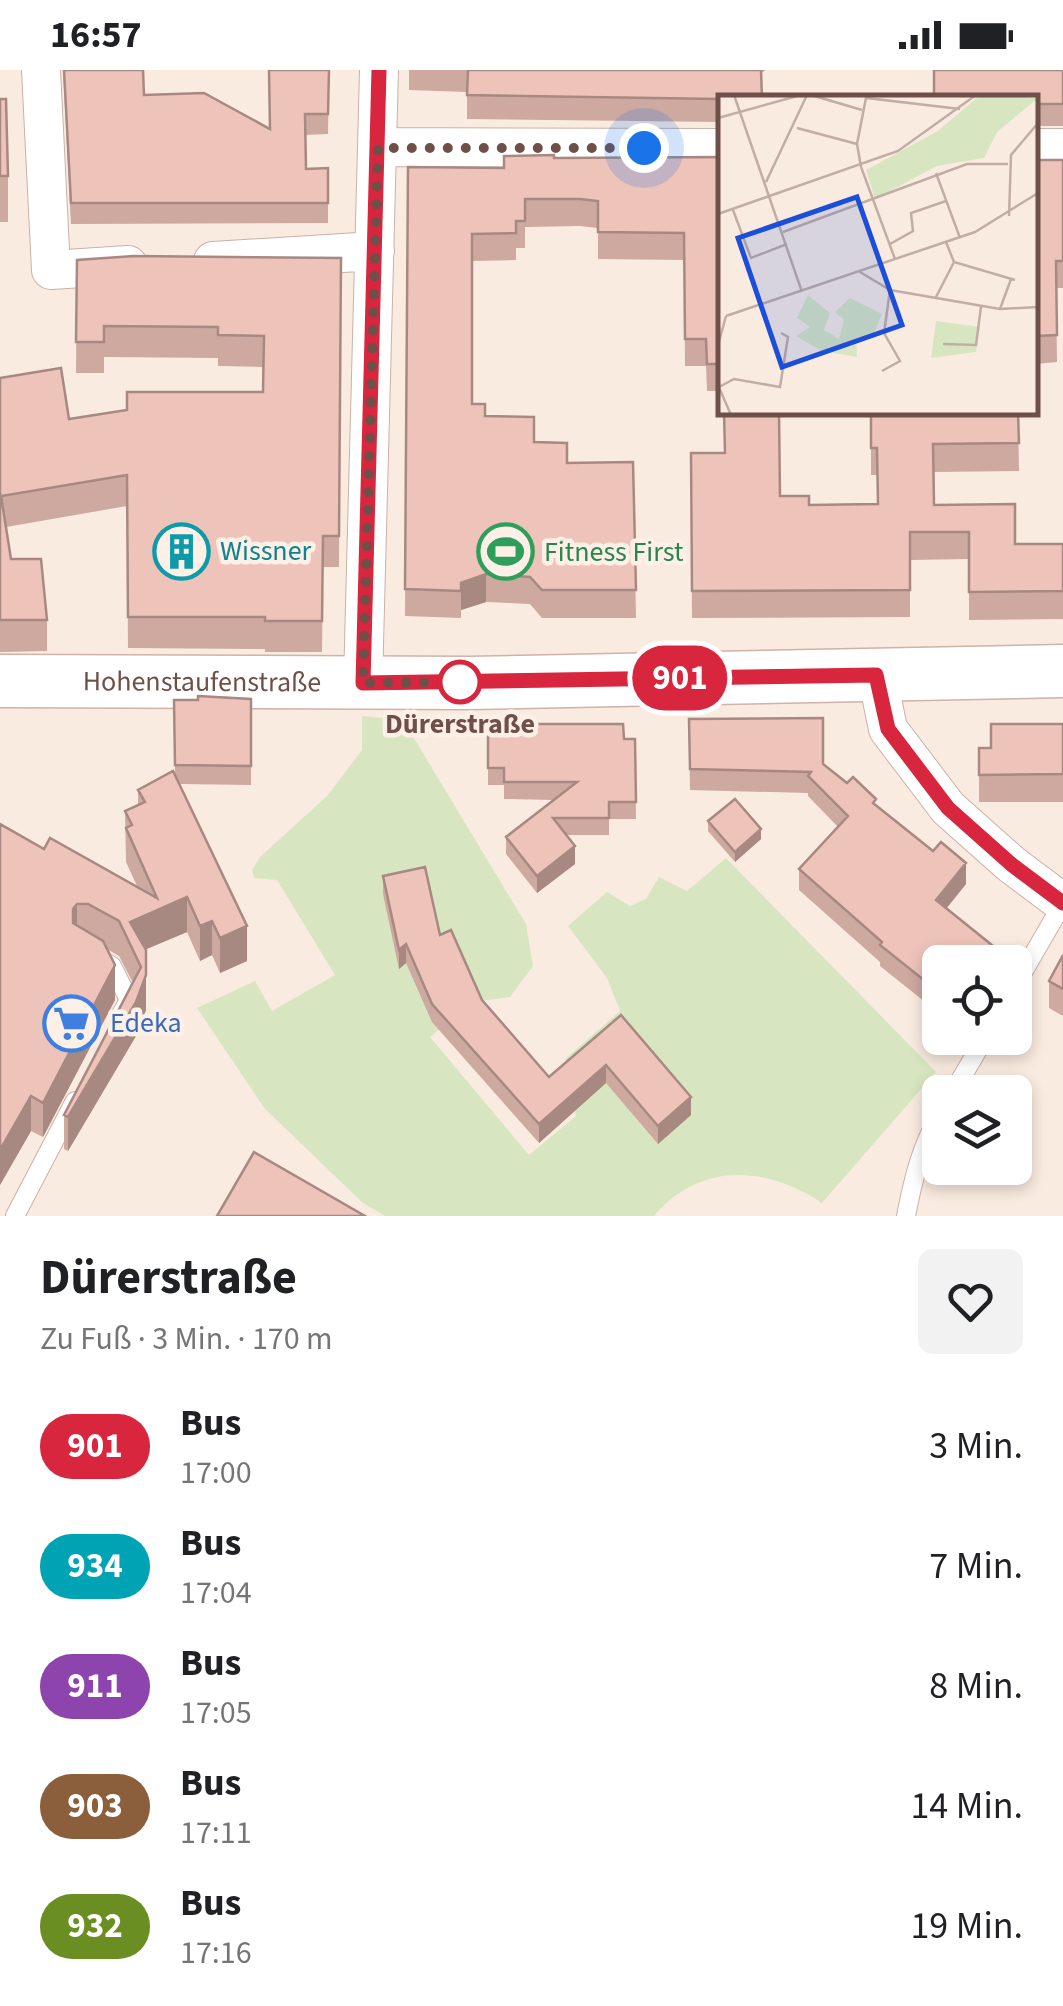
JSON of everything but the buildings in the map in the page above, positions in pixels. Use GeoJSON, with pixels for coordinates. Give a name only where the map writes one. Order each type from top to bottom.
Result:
{"type":"FeatureCollection","features":[{"type":"Feature","properties":{"kind":"main road","name":"Hohenstaufenstraße"},"geometry":{"type":"LineString","coordinates":[[0,682],[363,683],[1063,671]]}},
{"type":"Feature","properties":{"kind":"street"},"geometry":{"type":"LineString","coordinates":[[41,70],[51,270],[375,251]]}},
{"type":"Feature","properties":{"kind":"street"},"geometry":{"type":"LineString","coordinates":[[363,683],[380,70]]}},
{"type":"Feature","properties":{"kind":"street"},"geometry":{"type":"LineString","coordinates":[[378,148],[718,148]]}},
{"type":"Feature","properties":{"kind":"street"},"geometry":{"type":"LineString","coordinates":[[876,675],[888,729],[948,808],[1011,864],[1063,903]]}},
{"type":"Feature","properties":{"kind":"lane"},"geometry":{"type":"LineString","coordinates":[[1032,957],[1063,903]]}},
{"type":"Feature","properties":{"kind":"lane"},"geometry":{"type":"LineString","coordinates":[[83,950],[112,966],[129,1000],[111,1033]]}},
{"type":"Feature","properties":{"kind":"lane"},"geometry":{"type":"LineString","coordinates":[[15,1216],[85,1083]]}},
{"type":"Feature","properties":{"kind":"lane"},"geometry":{"type":"LineString","coordinates":[[906,1216],[922,1154]]}},
{"type":"Feature","properties":{"kind":"green space"},"geometry":{"type":"Polygon","coordinates":[[[362,716],[403,720],[526,924],[533,966],[510,997],[473,1002],[430,1037],[529,1155],[576,1116],[565,1059],[620,1011],[607,978],[568,926],[607,892],[630,906],[646,899],[659,877],[687,891],[726,858],[936,1072],[922,1075],[922,1088],[822,1203],[779,1182],[735,1175],[692,1186],[654,1216],[385,1216],[363,1203],[265,1109],[197,1008],[255,981],[272,1011],[335,975],[277,880],[254,878],[252,870],[260,857],[327,796],[362,750],[362,716]]]}},
{"type":"Feature","properties":{"kind":"bus line","name":"901"},"geometry":{"type":"LineString","coordinates":[[379,70],[363,683],[876,675],[888,729],[948,808],[1011,864],[1063,903]]}},
{"type":"Feature","properties":{"kind":"place","name":"Wissner"},"geometry":{"type":"Point","coordinates":[181,551]}},
{"type":"Feature","properties":{"kind":"place","name":"Fitness First"},"geometry":{"type":"Point","coordinates":[505,552]}},
{"type":"Feature","properties":{"kind":"place","name":"Dürerstraße"},"geometry":{"type":"Point","coordinates":[460,682]}},
{"type":"Feature","properties":{"kind":"place","name":"Edeka"},"geometry":{"type":"Point","coordinates":[71,1023]}},
{"type":"Feature","properties":{"kind":"route"},"geometry":{"type":"LineString","coordinates":[[460,682],[469,682],[363,683],[378,148],[644,148]]}}]}
